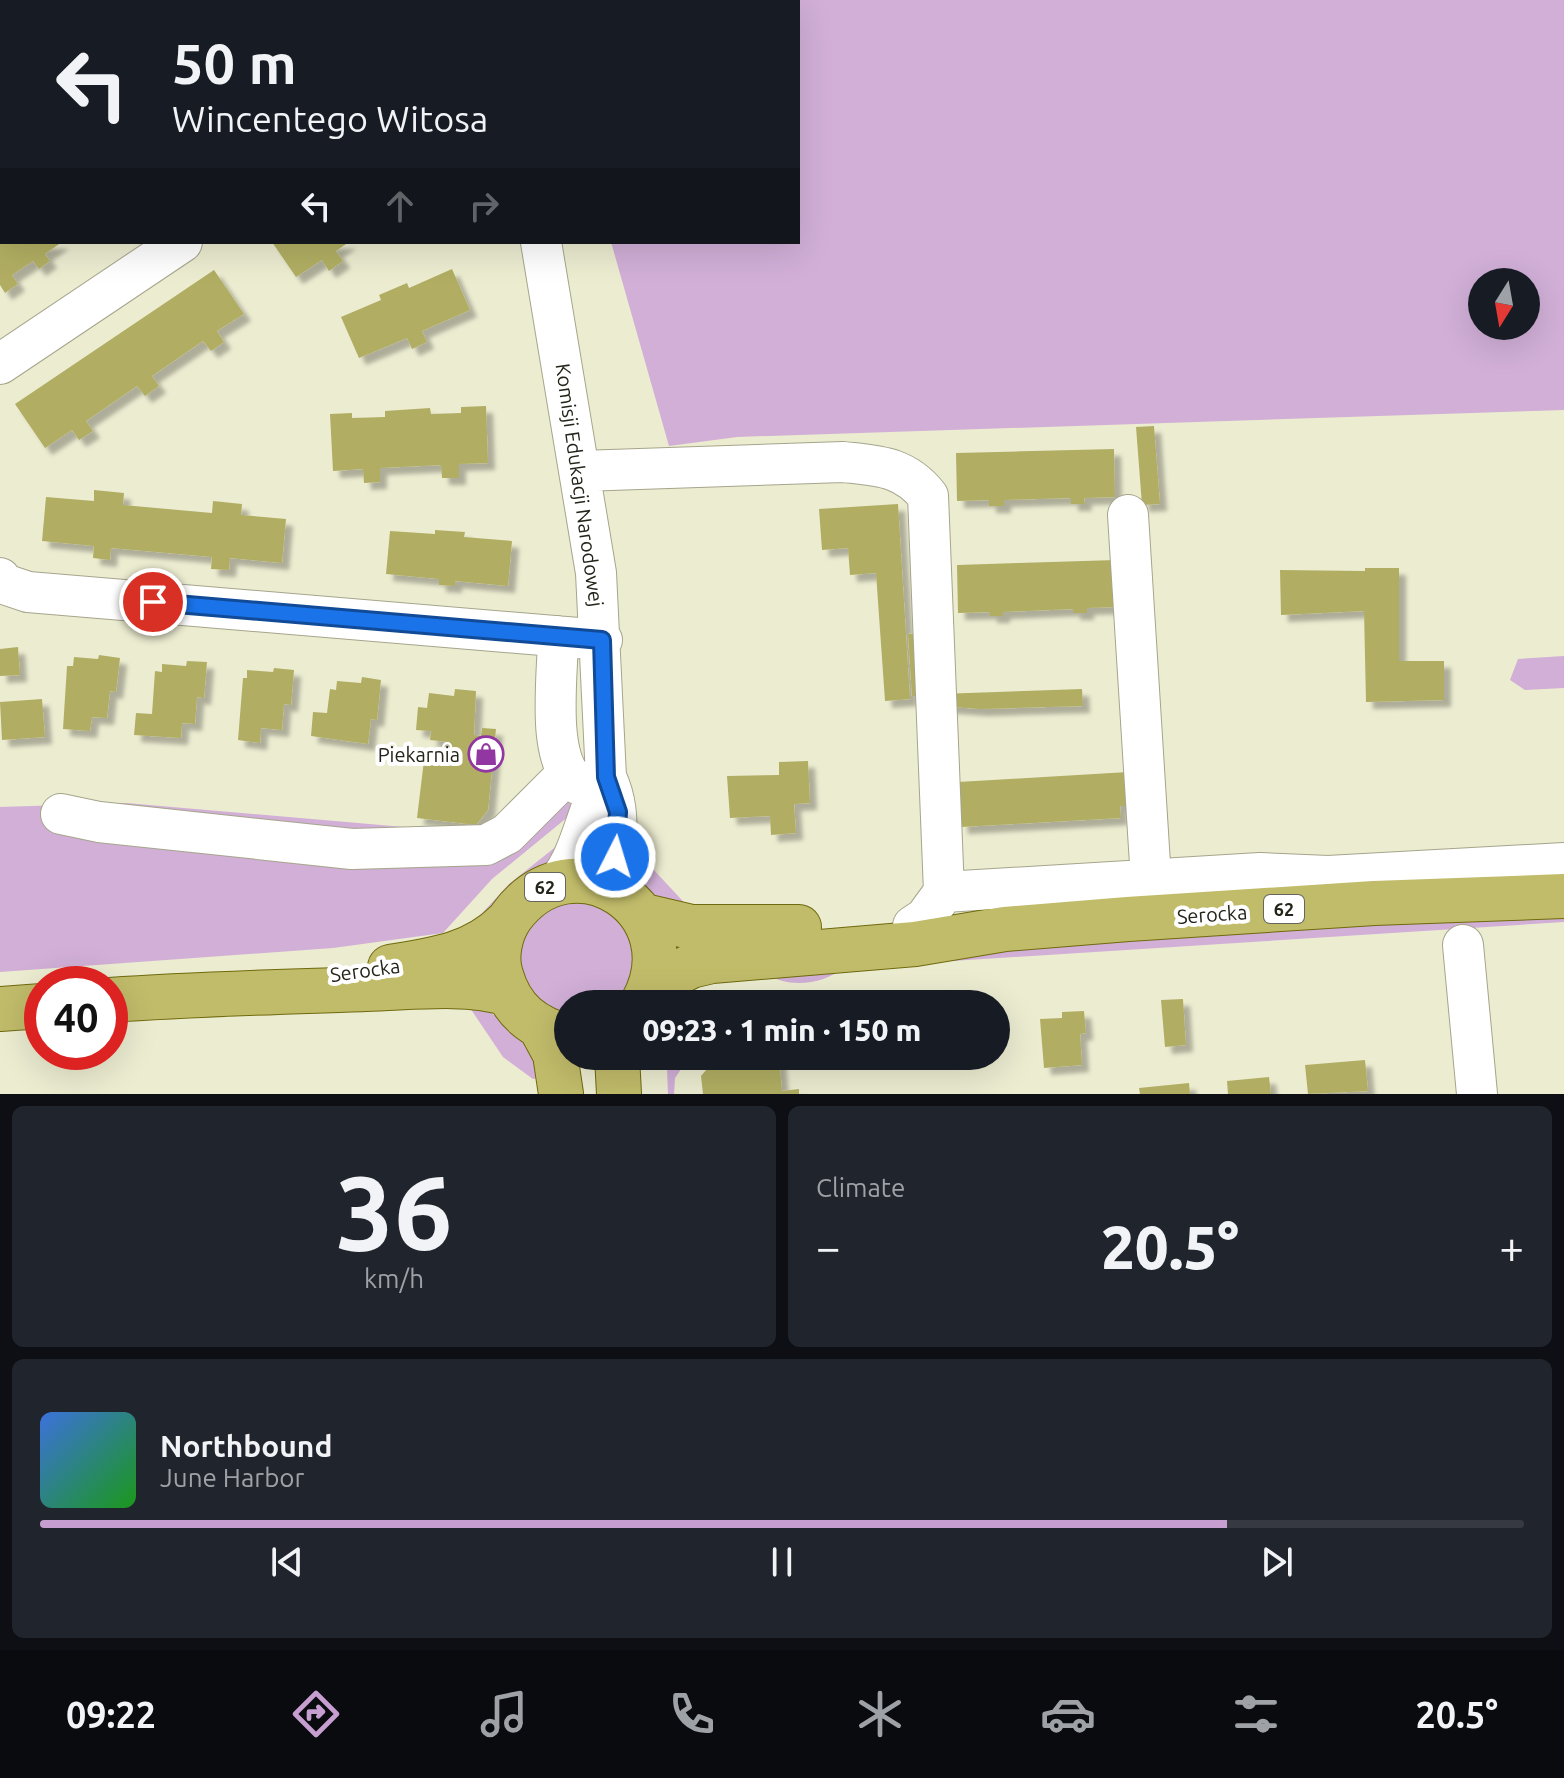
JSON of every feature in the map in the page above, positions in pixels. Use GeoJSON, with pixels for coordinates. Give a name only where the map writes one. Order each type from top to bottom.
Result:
{"type":"FeatureCollection","features":[{"type":"Feature","properties":{"kind":"main road","name":"62"},"geometry":{"type":"LineString","coordinates":[[506,993],[499,968],[499,945],[507,922],[521,903],[538,890],[558,882],[581,880],[604,885],[634,906],[654,938],[656,963],[648,990]]}},
{"type":"Feature","properties":{"kind":"main road","name":"Serocka"},"geometry":{"type":"LineString","coordinates":[[655,990],[691,966],[712,961],[915,944],[1005,929],[1374,903],[1564,896]]}},
{"type":"Feature","properties":{"kind":"main road","name":"Serocka"},"geometry":{"type":"LineString","coordinates":[[634,906],[666,924],[701,927],[1005,929]]}},
{"type":"Feature","properties":{"kind":"main road","name":"Serocka"},"geometry":{"type":"LineString","coordinates":[[213,993],[459,954],[487,942],[507,922]]}},
{"type":"Feature","properties":{"kind":"main road","name":"Serocka"},"geometry":{"type":"LineString","coordinates":[[128,999],[213,993],[458,987],[506,993]]}},
{"type":"Feature","properties":{"kind":"main road"},"geometry":{"type":"LineString","coordinates":[[506,993],[521,1015],[554,1033]]}},
{"type":"Feature","properties":{"kind":"main road"},"geometry":{"type":"LineString","coordinates":[[0,1009],[24,1007]]}},
{"type":"Feature","properties":{"kind":"main road"},"geometry":{"type":"LineString","coordinates":[[557,1070],[561,1094]]}},
{"type":"Feature","properties":{"kind":"main road"},"geometry":{"type":"LineString","coordinates":[[618,1070],[619,1094]]}},
{"type":"Feature","properties":{"kind":"street"},"geometry":{"type":"LineString","coordinates":[[0,364],[179,244]]}},
{"type":"Feature","properties":{"kind":"street","name":"Komisji Edukacji Narodowej"},"geometry":{"type":"LineString","coordinates":[[541,244],[581,471],[602,640],[606,777],[616,799],[616,875],[634,906]]}},
{"type":"Feature","properties":{"kind":"street"},"geometry":{"type":"LineString","coordinates":[[581,471],[843,462],[886,467],[914,478],[928,496],[944,892],[925,918],[913,926]]}},
{"type":"Feature","properties":{"kind":"street"},"geometry":{"type":"LineString","coordinates":[[1128,515],[1151,880]]}},
{"type":"Feature","properties":{"kind":"street"},"geometry":{"type":"LineString","coordinates":[[0,578],[4,584],[28,592],[602,640]]}},
{"type":"Feature","properties":{"kind":"street"},"geometry":{"type":"LineString","coordinates":[[558,636],[557,751],[566,775],[578,784],[606,777]]}},
{"type":"Feature","properties":{"kind":"street"},"geometry":{"type":"LineString","coordinates":[[61,814],[99,822],[352,849],[486,845],[507,834],[566,775]]}},
{"type":"Feature","properties":{"kind":"street","name":"Komisji Edukacji Narodowej"},"geometry":{"type":"LineString","coordinates":[[558,882],[578,851],[592,800],[606,777]]}},
{"type":"Feature","properties":{"kind":"street"},"geometry":{"type":"LineString","coordinates":[[944,892],[1260,873],[1328,876],[1564,863]]}},
{"type":"Feature","properties":{"kind":"street"},"geometry":{"type":"LineString","coordinates":[[1463,945],[1477,1094]]}},
{"type":"Feature","properties":{"kind":"shaded area"},"geometry":{"type":"Polygon","coordinates":[[[800,0],[1564,0],[1564,410],[737,437],[669,446],[612,244],[800,244],[800,0]]]}},
{"type":"Feature","properties":{"kind":"shaded area"},"geometry":{"type":"Polygon","coordinates":[[[1564,656],[1564,688],[1525,690],[1510,680],[1518,659],[1564,656]]]}},
{"type":"Feature","properties":{"kind":"shaded area"},"geometry":{"type":"Polygon","coordinates":[[[572,791],[569,816],[492,879],[443,933],[333,948],[83,966],[24,966],[24,970],[0,972],[0,807],[126,803],[473,833],[572,791]]]}},
{"type":"Feature","properties":{"kind":"shaded area"},"geometry":{"type":"Polygon","coordinates":[[[563,841],[568,849],[462,935],[509,884],[563,841]]]}},
{"type":"Feature","properties":{"kind":"shaded area"},"geometry":{"type":"Polygon","coordinates":[[[626,852],[638,853],[693,912],[676,914],[639,886],[626,852]]]}},
{"type":"Feature","properties":{"kind":"shaded area"},"geometry":{"type":"Polygon","coordinates":[[[585,899],[622,919],[635,963],[635,973],[628,990],[554,990],[554,1013],[519,981],[518,941],[544,908],[585,899]]]}},
{"type":"Feature","properties":{"kind":"shaded area"},"geometry":{"type":"Polygon","coordinates":[[[1564,916],[1564,922],[843,968],[826,978],[806,983],[785,982],[767,974],[1165,936],[1564,916]]]}},
{"type":"Feature","properties":{"kind":"shaded area"},"geometry":{"type":"Polygon","coordinates":[[[466,1002],[492,1013],[513,1030],[529,1051],[539,1078],[533,1079],[503,1057],[466,1002]]]}},
{"type":"Feature","properties":{"kind":"shaded area"},"geometry":{"type":"Polygon","coordinates":[[[667,1070],[680,1070],[675,1078],[674,1094],[668,1094],[667,1070]]]}},
{"type":"Feature","properties":{"kind":"building"},"geometry":{"type":"Polygon","coordinates":[[[0,244],[59,244],[45,254],[50,261],[39,269],[33,261],[12,275],[18,284],[5,293],[0,285],[0,244]]]}},
{"type":"Feature","properties":{"kind":"building"},"geometry":{"type":"Polygon","coordinates":[[[273,244],[346,244],[336,251],[343,261],[329,271],[322,260],[296,277],[273,244]]]}},
{"type":"Feature","properties":{"kind":"building"},"geometry":{"type":"Polygon","coordinates":[[[452,269],[470,310],[422,331],[427,342],[412,349],[407,338],[359,358],[341,317],[381,300],[379,295],[407,283],[409,288],[452,269]]]}},
{"type":"Feature","properties":{"kind":"building"},"geometry":{"type":"Polygon","coordinates":[[[214,270],[244,314],[217,331],[224,342],[211,351],[203,341],[152,376],[159,386],[145,396],[137,386],[86,421],[93,431],[79,440],[72,430],[45,448],[15,404],[214,270]]]}},
{"type":"Feature","properties":{"kind":"building"},"geometry":{"type":"Polygon","coordinates":[[[486,406],[488,463],[459,464],[459,478],[442,478],[441,465],[380,468],[380,482],[364,483],[363,469],[333,471],[330,414],[352,413],[352,418],[385,417],[385,411],[430,408],[431,414],[461,413],[461,407],[486,406]]]}},
{"type":"Feature","properties":{"kind":"building"},"geometry":{"type":"Polygon","coordinates":[[[1154,426],[1160,504],[1142,505],[1136,427],[1154,426]]]}},
{"type":"Feature","properties":{"kind":"building"},"geometry":{"type":"Polygon","coordinates":[[[1114,449],[1115,497],[1084,498],[1085,504],[1071,504],[1071,498],[1004,500],[1004,506],[989,506],[989,500],[957,501],[956,453],[1114,449]]]}},
{"type":"Feature","properties":{"kind":"building"},"geometry":{"type":"Polygon","coordinates":[[[94,490],[124,493],[123,505],[212,513],[213,501],[242,504],[241,515],[286,519],[282,563],[230,558],[229,570],[211,569],[212,557],[111,548],[110,560],[93,558],[94,546],[42,541],[46,497],[94,501],[94,490]]]}},
{"type":"Feature","properties":{"kind":"building"},"geometry":{"type":"Polygon","coordinates":[[[898,504],[910,699],[885,701],[876,573],[850,575],[848,548],[822,550],[819,509],[898,504]]]}},
{"type":"Feature","properties":{"kind":"building"},"geometry":{"type":"Polygon","coordinates":[[[435,530],[465,532],[464,537],[512,541],[508,586],[455,581],[455,586],[439,585],[439,579],[386,574],[390,531],[435,534],[435,530]]]}},
{"type":"Feature","properties":{"kind":"building"},"geometry":{"type":"Polygon","coordinates":[[[1116,560],[1117,607],[1087,608],[1087,613],[1073,613],[1073,609],[1003,612],[1003,616],[990,616],[990,612],[958,613],[957,565],[1116,560]]]}},
{"type":"Feature","properties":{"kind":"building"},"geometry":{"type":"Polygon","coordinates":[[[1365,568],[1399,568],[1399,661],[1444,661],[1444,700],[1366,702],[1364,611],[1281,615],[1280,570],[1365,571],[1365,568]]]}},
{"type":"Feature","properties":{"kind":"building"},"geometry":{"type":"Polygon","coordinates":[[[922,633],[926,696],[912,696],[908,634],[922,633]]]}},
{"type":"Feature","properties":{"kind":"building"},"geometry":{"type":"Polygon","coordinates":[[[18,647],[20,675],[0,676],[0,649],[18,647]]]}},
{"type":"Feature","properties":{"kind":"building"},"geometry":{"type":"Polygon","coordinates":[[[99,655],[120,658],[116,692],[110,691],[107,718],[92,717],[90,731],[63,729],[67,666],[73,666],[74,657],[98,659],[99,655]]]}},
{"type":"Feature","properties":{"kind":"building"},"geometry":{"type":"Polygon","coordinates":[[[187,661],[207,662],[204,698],[197,697],[195,724],[182,723],[181,738],[134,735],[136,713],[152,714],[155,671],[162,672],[162,664],[186,666],[187,661]]]}},
{"type":"Feature","properties":{"kind":"building"},"geometry":{"type":"Polygon","coordinates":[[[274,668],[294,670],[291,705],[284,704],[282,730],[261,728],[260,743],[238,740],[243,678],[247,678],[247,670],[273,672],[274,668]]]}},
{"type":"Feature","properties":{"kind":"building"},"geometry":{"type":"Polygon","coordinates":[[[362,677],[381,680],[377,720],[371,719],[368,744],[311,736],[313,712],[327,713],[330,689],[336,690],[337,681],[361,683],[362,677]]]}},
{"type":"Feature","properties":{"kind":"building"},"geometry":{"type":"Polygon","coordinates":[[[455,689],[476,691],[474,735],[481,736],[482,728],[496,729],[488,810],[476,825],[417,818],[425,752],[443,754],[442,765],[447,765],[450,742],[430,740],[431,731],[416,730],[418,707],[427,708],[429,693],[454,696],[455,689]]]}},
{"type":"Feature","properties":{"kind":"building"},"geometry":{"type":"Polygon","coordinates":[[[1082,689],[1083,706],[980,709],[940,706],[940,694],[1082,689]]]}},
{"type":"Feature","properties":{"kind":"building"},"geometry":{"type":"Polygon","coordinates":[[[42,699],[45,737],[2,740],[0,702],[42,699]]]}},
{"type":"Feature","properties":{"kind":"building"},"geometry":{"type":"Polygon","coordinates":[[[808,761],[810,803],[794,804],[796,833],[771,835],[770,816],[730,818],[727,776],[779,775],[779,762],[808,761]]]}},
{"type":"Feature","properties":{"kind":"building"},"geometry":{"type":"Polygon","coordinates":[[[1128,772],[1129,806],[1120,806],[1121,818],[961,827],[958,782],[1128,772]]]}},
{"type":"Feature","properties":{"kind":"building"},"geometry":{"type":"Polygon","coordinates":[[[1183,999],[1186,1045],[1165,1047],[1161,1000],[1183,999]]]}},
{"type":"Feature","properties":{"kind":"building"},"geometry":{"type":"Polygon","coordinates":[[[1084,1011],[1086,1033],[1080,1034],[1082,1065],[1044,1068],[1040,1019],[1062,1018],[1062,1012],[1084,1011]]]}},
{"type":"Feature","properties":{"kind":"building"},"geometry":{"type":"Polygon","coordinates":[[[1365,1060],[1368,1091],[1308,1094],[1305,1065],[1365,1060]]]}},
{"type":"Feature","properties":{"kind":"building"},"geometry":{"type":"Polygon","coordinates":[[[706,1070],[780,1070],[782,1091],[799,1089],[799,1094],[703,1094],[701,1076],[706,1070]]]}},
{"type":"Feature","properties":{"kind":"building"},"geometry":{"type":"Polygon","coordinates":[[[1269,1077],[1271,1094],[1228,1094],[1227,1081],[1269,1077]]]}},
{"type":"Feature","properties":{"kind":"building"},"geometry":{"type":"Polygon","coordinates":[[[1189,1083],[1190,1094],[1140,1094],[1139,1088],[1189,1083]]]}},
{"type":"Feature","properties":{"kind":"place","name":"Piekarnia"},"geometry":{"type":"Point","coordinates":[486,754]}},
{"type":"Feature","properties":{"kind":"route"},"geometry":{"type":"LineString","coordinates":[[153,602],[602,640],[606,777],[618,812],[615,857]]}}]}
